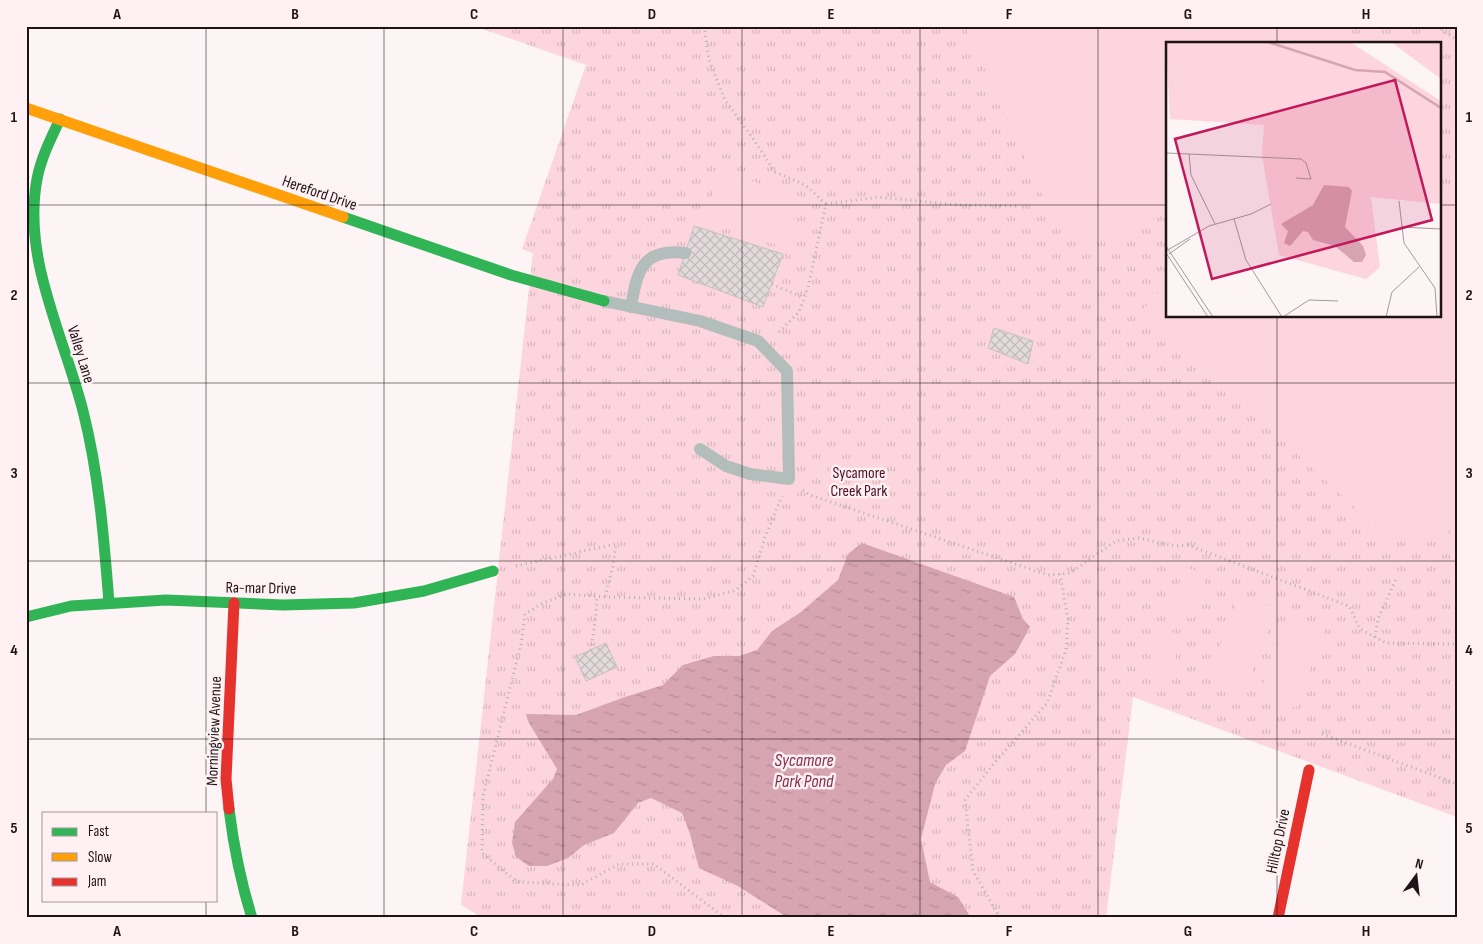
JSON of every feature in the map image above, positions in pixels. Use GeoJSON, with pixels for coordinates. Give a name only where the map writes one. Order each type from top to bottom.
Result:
{"type":"FeatureCollection","features":[{"type":"Feature","properties":{"kind":"street","name":"Hereford Drive"},"geometry":{"type":"LineString","coordinates":[[26,108],[511,275],[604,301]]}},
{"type":"Feature","properties":{"kind":"street","name":"Valley Lane"},"geometry":{"type":"LineString","coordinates":[[60,119],[45,152],[36,186],[34,220],[37,255],[44,289],[82,410],[92,457],[103,526],[109,603]]}},
{"type":"Feature","properties":{"kind":"street","name":"Ra-mar Drive"},"geometry":{"type":"LineString","coordinates":[[26,617],[71,606],[166,600],[282,605],[354,603],[424,591],[494,571]]}},
{"type":"Feature","properties":{"kind":"street","name":"Morningview Avenue"},"geometry":{"type":"LineString","coordinates":[[234,603],[226,779],[234,849],[241,884],[252,918]]}},
{"type":"Feature","properties":{"kind":"street","name":"Hilltop Drive"},"geometry":{"type":"LineString","coordinates":[[1278,918],[1309,770]]}},
{"type":"Feature","properties":{"kind":"lane"},"geometry":{"type":"LineString","coordinates":[[631,307],[635,284],[644,263],[657,254],[671,252],[685,254]]}},
{"type":"Feature","properties":{"kind":"lane"},"geometry":{"type":"LineString","coordinates":[[604,301],[700,322],[758,340],[787,372],[788,479],[750,474],[726,466],[700,449]]}},
{"type":"Feature","properties":{"kind":"path"},"geometry":{"type":"LineString","coordinates":[[704,26],[709,60],[725,100],[775,172],[805,185],[826,204],[879,197],[958,204],[1018,206]]}},
{"type":"Feature","properties":{"kind":"path"},"geometry":{"type":"LineString","coordinates":[[1437,26],[1457,40]]}},
{"type":"Feature","properties":{"kind":"path"},"geometry":{"type":"LineString","coordinates":[[764,347],[799,312],[808,288],[826,204]]}},
{"type":"Feature","properties":{"kind":"path"},"geometry":{"type":"LineString","coordinates":[[772,284],[804,298]]}},
{"type":"Feature","properties":{"kind":"path"},"geometry":{"type":"LineString","coordinates":[[725,918],[654,864],[619,864],[581,885],[517,882],[482,853],[483,796],[520,644],[525,614],[543,603],[567,594],[597,597],[704,599],[736,590],[753,576],[765,537],[788,479],[810,495],[1048,575],[1070,573],[1116,541],[1138,538],[1176,546],[1188,544],[1349,606],[1360,629],[1386,644],[1457,644]]}},
{"type":"Feature","properties":{"kind":"path"},"geometry":{"type":"LineString","coordinates":[[494,571],[616,544],[613,566],[605,597]]}},
{"type":"Feature","properties":{"kind":"path"},"geometry":{"type":"LineString","coordinates":[[1000,918],[972,871],[966,800],[992,766],[1047,703],[1066,650],[1068,619],[1060,574]]}},
{"type":"Feature","properties":{"kind":"path"},"geometry":{"type":"LineString","coordinates":[[1375,637],[1378,619],[1397,577]]}},
{"type":"Feature","properties":{"kind":"path"},"geometry":{"type":"LineString","coordinates":[[590,650],[597,597]]}},
{"type":"Feature","properties":{"kind":"path"},"geometry":{"type":"LineString","coordinates":[[1322,734],[1457,784]]}},
{"type":"Feature","properties":{"kind":"green space","name":"Sycamore Creek Park"},"geometry":{"type":"Polygon","coordinates":[[[474,26],[1457,26],[1457,817],[1133,697],[1106,918],[483,918],[461,905],[533,253],[522,249],[586,65],[474,26]]]}},
{"type":"Feature","properties":{"kind":"green space"},"geometry":{"type":"Polygon","coordinates":[[[965,26],[1337,26],[1345,42],[1166,42],[1166,213],[1108,241],[1057,227],[965,26]]]}},
{"type":"Feature","properties":{"kind":"green space"},"geometry":{"type":"Polygon","coordinates":[[[721,171],[804,198],[787,248],[705,221],[721,171]]]}},
{"type":"Feature","properties":{"kind":"green space"},"geometry":{"type":"Polygon","coordinates":[[[1440,185],[1457,187],[1457,523],[1441,540],[1389,540],[1143,309],[1166,285],[1166,318],[1440,318],[1440,185]]]}},
{"type":"Feature","properties":{"kind":"green space"},"geometry":{"type":"Polygon","coordinates":[[[1185,567],[1207,575],[1191,619],[1169,611],[1185,567]]]}},
{"type":"Feature","properties":{"kind":"green space"},"geometry":{"type":"Polygon","coordinates":[[[1239,595],[1276,608],[1246,689],[1209,676],[1239,595]]]}},
{"type":"Feature","properties":{"kind":"green space"},"geometry":{"type":"Polygon","coordinates":[[[1289,614],[1326,627],[1296,708],[1259,695],[1289,614]]]}},
{"type":"Feature","properties":{"kind":"green space"},"geometry":{"type":"Polygon","coordinates":[[[1161,628],[1183,636],[1167,680],[1145,672],[1161,628]]]}},
{"type":"Feature","properties":{"kind":"water","name":"Sycamore Park Pond"},"geometry":{"type":"Polygon","coordinates":[[[862,543],[1014,597],[1023,619],[1030,627],[1015,654],[990,676],[965,751],[946,765],[935,784],[921,839],[930,882],[958,897],[971,918],[788,918],[738,886],[699,868],[682,813],[651,798],[638,803],[614,833],[584,845],[568,858],[547,866],[529,866],[516,857],[512,843],[515,822],[553,779],[557,769],[529,723],[526,714],[576,715],[663,685],[683,665],[714,656],[739,656],[757,650],[772,631],[801,612],[838,580],[848,554],[862,543]]]}},
{"type":"Feature","properties":{"kind":"building"},"geometry":{"type":"Polygon","coordinates":[[[694,226],[783,254],[763,307],[678,275],[694,226]]]}},
{"type":"Feature","properties":{"kind":"building"},"geometry":{"type":"Polygon","coordinates":[[[994,328],[1033,341],[1028,364],[988,348],[994,328]]]}},
{"type":"Feature","properties":{"kind":"building"},"geometry":{"type":"Polygon","coordinates":[[[606,643],[617,667],[586,681],[575,657],[606,643]]]}},
{"type":"Feature","properties":{"kind":"traffic: fast"},"geometry":{"type":"LineString","coordinates":[[60,119],[44,156],[37,179],[34,209],[35,238],[47,297],[75,383],[89,435],[100,507],[109,603]]}},
{"type":"Feature","properties":{"kind":"traffic: fast"},"geometry":{"type":"LineString","coordinates":[[343,217],[511,275],[604,301]]}},
{"type":"Feature","properties":{"kind":"traffic: fast"},"geometry":{"type":"LineString","coordinates":[[26,617],[71,606],[166,600],[283,605],[354,603],[424,591],[493,571]]}},
{"type":"Feature","properties":{"kind":"traffic: fast"},"geometry":{"type":"LineString","coordinates":[[229,809],[238,864],[252,918]]}},
{"type":"Feature","properties":{"kind":"traffic: slow"},"geometry":{"type":"LineString","coordinates":[[26,108],[343,217]]}},
{"type":"Feature","properties":{"kind":"traffic: jam"},"geometry":{"type":"LineString","coordinates":[[229,809],[226,779],[234,603]]}},
{"type":"Feature","properties":{"kind":"traffic: jam"},"geometry":{"type":"LineString","coordinates":[[1278,918],[1309,770]]}}]}
